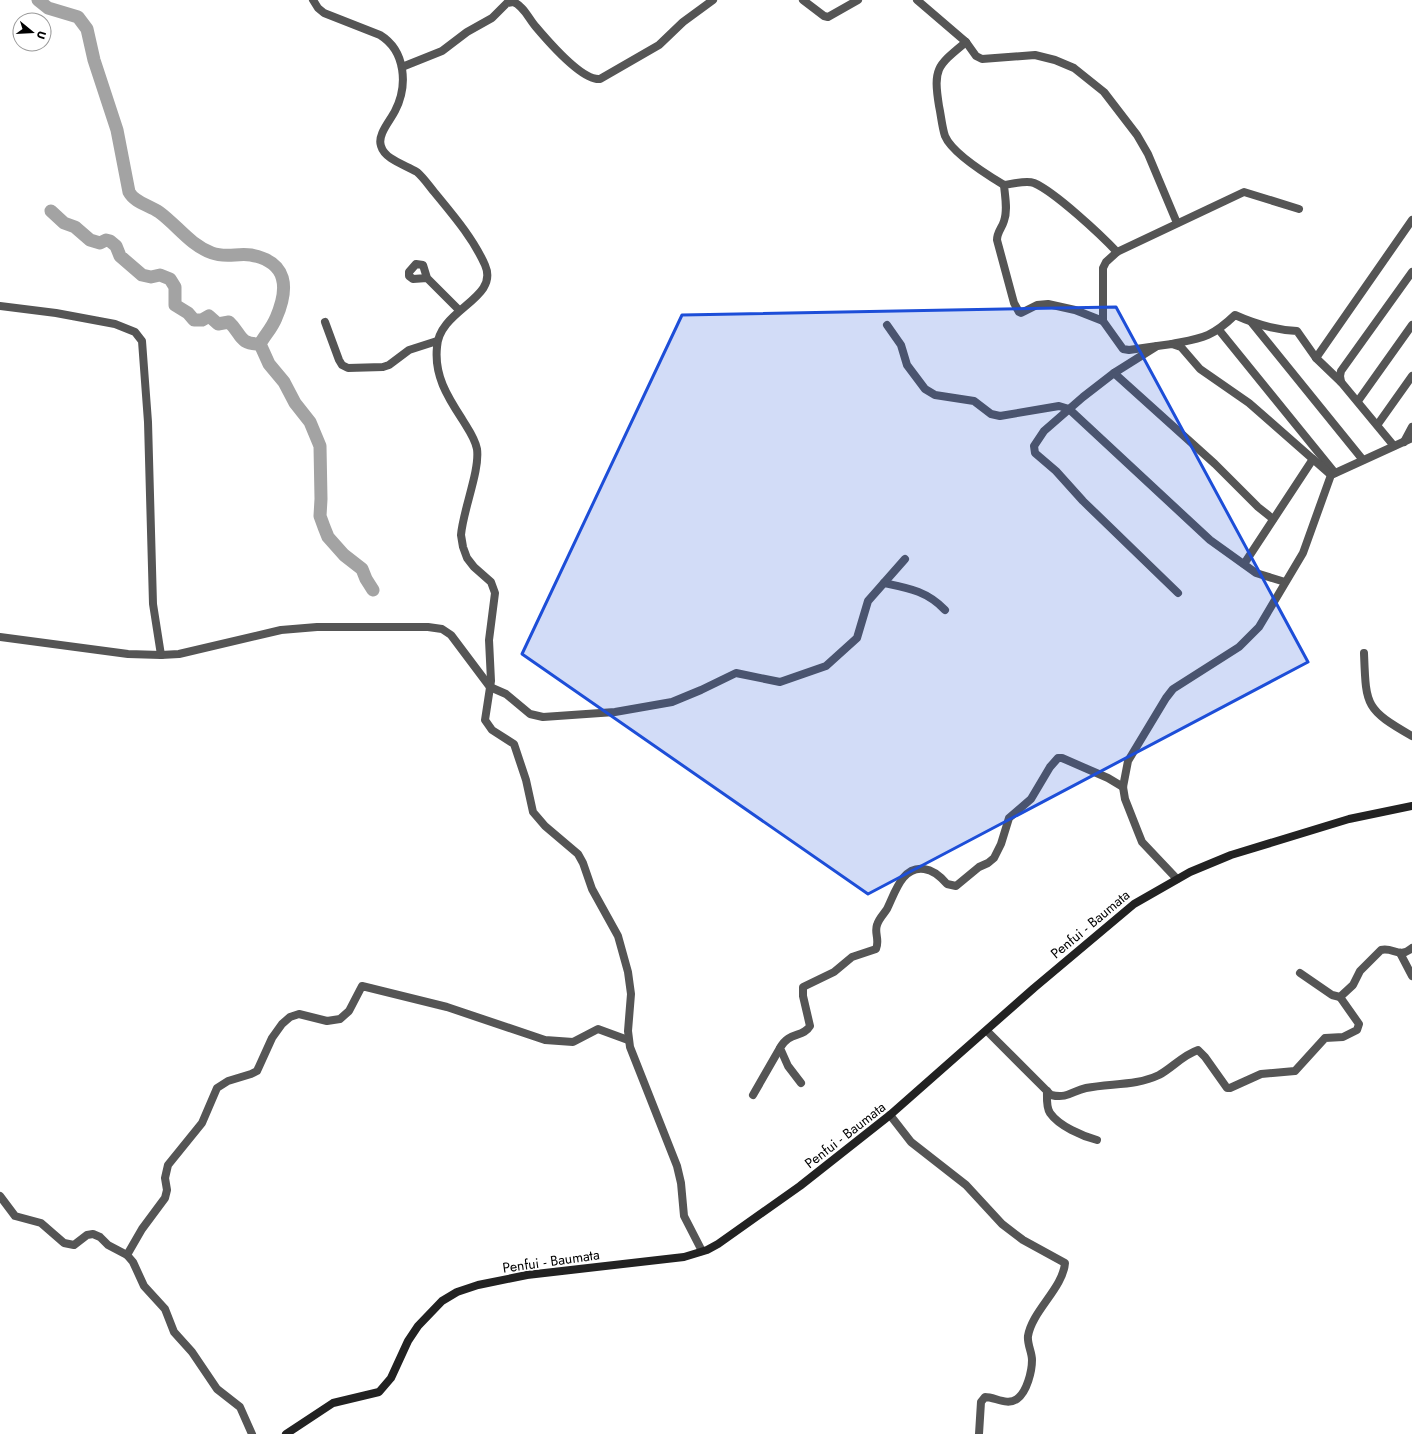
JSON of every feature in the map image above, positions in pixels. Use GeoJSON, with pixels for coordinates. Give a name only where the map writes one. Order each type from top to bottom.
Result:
{"type":"FeatureCollection","features":[{"type":"Feature","properties":{"kind":"street"},"geometry":{"type":"LineString","coordinates":[[313,0],[318,8],[324,13],[376,33],[388,41],[395,49],[402,67],[403,82],[400,97],[383,132],[380,144],[389,156],[422,177],[469,238],[485,265],[488,276],[484,290],[459,310],[443,326],[437,341],[436,363],[440,382],[471,433],[477,450],[461,535],[463,548],[467,558],[474,567],[492,582],[495,588],[495,602],[489,640],[490,687],[485,715],[486,723],[495,732],[514,744],[526,780],[533,812],[540,822],[578,854],[583,863],[592,889],[618,936],[628,972],[631,994],[628,1040],[644,1088],[677,1166],[682,1183],[684,1216],[702,1251]]}},
{"type":"Feature","properties":{"kind":"street"},"geometry":{"type":"LineString","coordinates":[[402,67],[442,51],[467,32],[492,18],[508,3],[512,2],[524,11],[564,56],[588,77],[600,79],[659,45],[683,22],[713,0]]}},
{"type":"Feature","properties":{"kind":"street"},"geometry":{"type":"LineString","coordinates":[[803,0],[824,16],[828,17],[858,0]]}},
{"type":"Feature","properties":{"kind":"street"},"geometry":{"type":"LineString","coordinates":[[917,0],[966,42],[976,56],[982,60],[1035,55],[1068,64],[1104,92],[1137,135],[1148,154],[1177,223]]}},
{"type":"Feature","properties":{"kind":"street"},"geometry":{"type":"LineString","coordinates":[[966,42],[943,62],[936,75],[936,84],[945,135],[960,153],[980,170],[1004,185],[1030,182],[1041,187],[1063,204],[1117,252]]}},
{"type":"Feature","properties":{"kind":"street"},"geometry":{"type":"LineString","coordinates":[[1004,185],[1006,214],[1003,226],[997,235],[997,240],[1018,310],[1021,313],[1037,305],[1048,304],[1075,310],[1103,321],[1123,349],[1130,350],[1172,344],[1204,337],[1219,330],[1235,316],[1252,323],[1283,331],[1297,331],[1316,358],[1358,401],[1378,424],[1394,446]]}},
{"type":"Feature","properties":{"kind":"street"},"geometry":{"type":"LineString","coordinates":[[1103,321],[1103,268],[1106,262],[1117,252],[1177,223],[1232,200],[1244,192],[1299,209]]}},
{"type":"Feature","properties":{"kind":"street"},"geometry":{"type":"LineString","coordinates":[[1316,358],[1412,220]]}},
{"type":"Feature","properties":{"kind":"street"},"geometry":{"type":"LineString","coordinates":[[1341,382],[1341,371],[1412,272]]}},
{"type":"Feature","properties":{"kind":"street"},"geometry":{"type":"LineString","coordinates":[[427,278],[459,310]]}},
{"type":"Feature","properties":{"kind":"street"},"geometry":{"type":"LineString","coordinates":[[0,306],[56,313],[115,324],[135,332],[142,341],[148,422],[154,604],[161,655]]}},
{"type":"Feature","properties":{"kind":"street"},"geometry":{"type":"LineString","coordinates":[[325,322],[339,360],[342,365],[348,368],[387,366],[409,350],[437,341]]}},
{"type":"Feature","properties":{"kind":"street"},"geometry":{"type":"LineString","coordinates":[[1252,323],[1363,460]]}},
{"type":"Feature","properties":{"kind":"street"},"geometry":{"type":"LineString","coordinates":[[1358,401],[1412,325]]}},
{"type":"Feature","properties":{"kind":"street"},"geometry":{"type":"LineString","coordinates":[[887,326],[902,345],[907,365],[920,384],[931,393],[974,401],[991,414],[1000,416],[1059,406],[1069,409],[1210,540],[1256,573],[1285,582]]}},
{"type":"Feature","properties":{"kind":"street"},"geometry":{"type":"LineString","coordinates":[[1219,330],[1333,474]]}},
{"type":"Feature","properties":{"kind":"street"},"geometry":{"type":"LineString","coordinates":[[1172,344],[1181,347],[1200,369],[1249,403],[1313,459],[1333,474]]}},
{"type":"Feature","properties":{"kind":"street"},"geometry":{"type":"LineString","coordinates":[[1157,346],[1114,373],[1069,409],[1044,431],[1034,446],[1035,453],[1178,593]]}},
{"type":"Feature","properties":{"kind":"street"},"geometry":{"type":"LineString","coordinates":[[1114,373],[1223,472],[1258,507],[1273,519]]}},
{"type":"Feature","properties":{"kind":"street"},"geometry":{"type":"LineString","coordinates":[[1378,424],[1412,376]]}},
{"type":"Feature","properties":{"kind":"street"},"geometry":{"type":"LineString","coordinates":[[1404,442],[1412,427]]}},
{"type":"Feature","properties":{"kind":"street"},"geometry":{"type":"LineString","coordinates":[[1177,879],[1142,842],[1124,799],[1123,787],[1130,755],[1150,726],[1166,698],[1178,685],[1212,666],[1239,648],[1259,627],[1303,553],[1333,474],[1412,438]]}},
{"type":"Feature","properties":{"kind":"street"},"geometry":{"type":"LineString","coordinates":[[1244,564],[1313,459]]}},
{"type":"Feature","properties":{"kind":"street"},"geometry":{"type":"LineString","coordinates":[[0,637],[128,654],[161,655],[179,654],[293,629],[381,626],[433,627],[442,629],[450,635],[490,687],[506,694],[530,714],[543,717],[615,712],[672,702],[736,673],[772,682],[782,682],[829,664],[855,640],[860,633],[865,607],[905,559]]}},
{"type":"Feature","properties":{"kind":"street"},"geometry":{"type":"LineString","coordinates":[[884,583],[922,592],[935,600],[945,610]]}},
{"type":"Feature","properties":{"kind":"street"},"geometry":{"type":"LineString","coordinates":[[1364,653],[1366,689],[1371,705],[1381,717],[1412,736]]}},
{"type":"Feature","properties":{"kind":"street"},"geometry":{"type":"LineString","coordinates":[[753,1095],[787,1038],[804,1032],[810,1026],[802,991],[803,987],[834,972],[852,957],[876,948],[879,943],[876,925],[900,882],[908,872],[916,869],[930,870],[936,873],[947,884],[956,886],[979,867],[988,863],[997,853],[1009,818],[1031,799],[1056,759],[1065,759],[1108,778],[1123,787]]}},
{"type":"Feature","properties":{"kind":"street","name":"Penfui - Baumata"},"geometry":{"type":"LineString","coordinates":[[286,1434],[333,1403],[379,1392],[391,1378],[408,1341],[418,1326],[436,1306],[457,1292],[478,1285],[527,1275],[684,1257],[718,1244],[800,1186],[890,1116],[1107,924],[1134,904],[1177,879],[1231,855],[1349,819],[1412,806]]}},
{"type":"Feature","properties":{"kind":"street"},"geometry":{"type":"LineString","coordinates":[[1340,997],[1353,985],[1360,971],[1378,952],[1385,949],[1400,954],[1412,948]]}},
{"type":"Feature","properties":{"kind":"street"},"geometry":{"type":"LineString","coordinates":[[1400,954],[1412,976]]}},
{"type":"Feature","properties":{"kind":"street"},"geometry":{"type":"LineString","coordinates":[[987,1031],[1051,1095],[1069,1096],[1084,1088],[1140,1081],[1159,1075],[1198,1050],[1205,1057],[1227,1088],[1234,1087],[1261,1074],[1295,1071],[1325,1038],[1343,1037],[1357,1030],[1359,1024],[1340,997],[1332,995],[1300,973]]}},
{"type":"Feature","properties":{"kind":"street"},"geometry":{"type":"LineString","coordinates":[[127,1255],[142,1229],[165,1198],[167,1190],[165,1178],[168,1165],[202,1124],[217,1088],[228,1081],[257,1071],[277,1030],[284,1022],[295,1014],[301,1014],[327,1021],[340,1019],[349,1011],[362,986],[461,1011],[538,1039],[573,1042],[598,1029],[628,1040]]}},
{"type":"Feature","properties":{"kind":"street"},"geometry":{"type":"LineString","coordinates":[[780,1048],[788,1066],[801,1083]]}},
{"type":"Feature","properties":{"kind":"street"},"geometry":{"type":"LineString","coordinates":[[1047,1091],[1049,1110],[1054,1117],[1080,1135],[1097,1140]]}},
{"type":"Feature","properties":{"kind":"street"},"geometry":{"type":"LineString","coordinates":[[890,1116],[911,1142],[966,1185],[1002,1224],[1023,1240],[1065,1263],[1058,1282],[1029,1332],[1028,1342],[1032,1360],[1027,1383],[1022,1395],[1016,1400],[1011,1401],[984,1397],[981,1402],[979,1434]]}},
{"type":"Feature","properties":{"kind":"street"},"geometry":{"type":"LineString","coordinates":[[0,1196],[14,1216],[42,1223],[65,1244],[74,1245],[92,1234],[100,1237],[108,1245],[132,1259],[144,1286],[165,1309],[174,1332],[192,1352],[216,1389],[240,1407],[252,1434]]}},
{"type":"Feature","properties":{"kind":"highlighted area"},"geometry":{"type":"Polygon","coordinates":[[[1116,307],[1308,662],[868,894],[522,654],[682,315],[1116,307]]]}},
{"type":"Feature","properties":{"kind":"waterway"},"geometry":{"type":"LineString","coordinates":[[38,0],[48,8],[78,17],[87,29],[94,60],[117,130],[129,192],[132,196],[166,217],[190,240],[204,249],[212,253],[222,255],[251,255],[263,258],[279,270],[284,287],[283,296],[274,322],[260,344],[269,364],[284,382],[295,403],[310,422],[320,446],[320,516],[328,537],[344,555],[362,569],[373,590]]}},
{"type":"Feature","properties":{"kind":"waterway"},"geometry":{"type":"LineString","coordinates":[[51,211],[64,223],[75,227],[90,240],[100,243],[106,240],[110,241],[116,246],[120,256],[142,275],[151,277],[160,275],[170,279],[175,287],[175,305],[188,313],[194,320],[202,320],[209,316],[218,324],[229,322],[241,338],[253,344],[260,344]]}}]}
